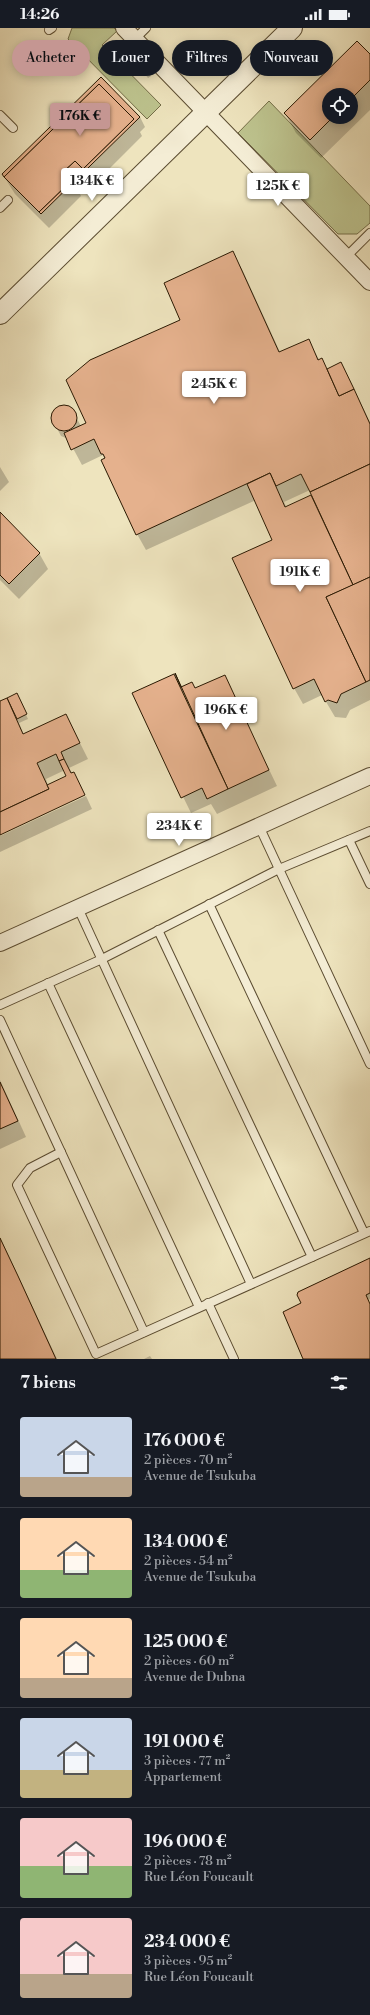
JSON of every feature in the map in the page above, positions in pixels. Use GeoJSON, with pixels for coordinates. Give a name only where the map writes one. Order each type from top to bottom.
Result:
{"type":"FeatureCollection","features":[{"type":"Feature","properties":{"kind":"street"},"geometry":{"type":"LineString","coordinates":[[0,314],[207,113],[292,28]]}},
{"type":"Feature","properties":{"kind":"street"},"geometry":{"type":"LineString","coordinates":[[135,32],[207,113],[370,282]]}},
{"type":"Feature","properties":{"kind":"street"},"geometry":{"type":"LineString","coordinates":[[0,943],[370,776]]}},
{"type":"Feature","properties":{"kind":"lane"},"geometry":{"type":"LineString","coordinates":[[0,115],[13,128]]}},
{"type":"Feature","properties":{"kind":"lane"},"geometry":{"type":"LineString","coordinates":[[0,208],[8,200]]}},
{"type":"Feature","properties":{"kind":"lane"},"geometry":{"type":"LineString","coordinates":[[346,257],[370,233]]}},
{"type":"Feature","properties":{"kind":"lane"},"geometry":{"type":"LineString","coordinates":[[259,826],[370,1064]]}},
{"type":"Feature","properties":{"kind":"lane"},"geometry":{"type":"LineString","coordinates":[[0,1005],[102,959],[279,869],[370,831]]}},
{"type":"Feature","properties":{"kind":"lane"},"geometry":{"type":"LineString","coordinates":[[349,840],[370,884]]}},
{"type":"Feature","properties":{"kind":"lane"},"geometry":{"type":"LineString","coordinates":[[61,1152],[30,1168],[18,1185],[96,1354],[367,1232],[209,904]]}},
{"type":"Feature","properties":{"kind":"lane"},"geometry":{"type":"LineString","coordinates":[[78,908],[251,1284]]}},
{"type":"Feature","properties":{"kind":"lane"},"geometry":{"type":"LineString","coordinates":[[158,930],[312,1257]]}},
{"type":"Feature","properties":{"kind":"lane"},"geometry":{"type":"LineString","coordinates":[[48,983],[199,1307]]}},
{"type":"Feature","properties":{"kind":"lane"},"geometry":{"type":"LineString","coordinates":[[0,1020],[144,1332]]}},
{"type":"Feature","properties":{"kind":"lane"},"geometry":{"type":"LineString","coordinates":[[208,1304],[234,1359]]}},
{"type":"Feature","properties":{"kind":"green space"},"geometry":{"type":"Polygon","coordinates":[[[72,28],[114,28],[117,31],[107,40],[98,40],[98,69],[90,61],[90,40],[68,39],[72,28]]]}},
{"type":"Feature","properties":{"kind":"green space"},"geometry":{"type":"Polygon","coordinates":[[[105,76],[132,76],[161,105],[147,119],[105,76]]]}},
{"type":"Feature","properties":{"kind":"green space"},"geometry":{"type":"Polygon","coordinates":[[[269,101],[370,206],[370,223],[357,234],[338,234],[238,133],[269,101]]]}},
{"type":"Feature","properties":{"kind":"building"},"geometry":{"type":"Polygon","coordinates":[[[357,41],[370,54],[370,80],[358,92],[358,88],[322,88],[322,124],[326,124],[310,140],[284,113],[322,76],[333,76],[333,65],[357,41]]]}},
{"type":"Feature","properties":{"kind":"building"},"geometry":{"type":"Polygon","coordinates":[[[101,77],[140,117],[41,214],[39,212],[73,179],[64,171],[75,161],[83,169],[134,119],[99,84],[4,177],[2,174],[101,77]]]}},
{"type":"Feature","properties":{"kind":"building"},"geometry":{"type":"Polygon","coordinates":[[[99,84],[134,119],[83,169],[75,161],[64,171],[73,179],[39,212],[4,177],[99,84]]]}},
{"type":"Feature","properties":{"kind":"building"},"geometry":{"type":"Polygon","coordinates":[[[233,251],[279,352],[309,339],[318,360],[322,358],[339,396],[354,389],[370,424],[370,464],[310,492],[301,474],[276,486],[270,473],[136,535],[101,460],[105,458],[103,454],[101,454],[94,439],[71,450],[64,433],[86,423],[66,380],[90,360],[180,320],[164,283],[233,251]]]}},
{"type":"Feature","properties":{"kind":"building"},"geometry":{"type":"Polygon","coordinates":[[[341,362],[354,389],[339,396],[327,369],[341,362]]]}},
{"type":"Feature","properties":{"kind":"building"},"geometry":{"type":"Polygon","coordinates":[[[64,405],[73,409],[77,418],[73,427],[64,431],[55,427],[51,418],[55,409],[64,405]]]}},
{"type":"Feature","properties":{"kind":"building"},"geometry":{"type":"Polygon","coordinates":[[[370,464],[370,577],[353,585],[310,492],[370,464]]]}},
{"type":"Feature","properties":{"kind":"building"},"geometry":{"type":"Polygon","coordinates":[[[270,473],[285,507],[311,495],[353,585],[326,597],[366,682],[341,694],[337,703],[328,700],[325,702],[314,679],[293,689],[232,558],[272,540],[247,484],[270,473]]]}},
{"type":"Feature","properties":{"kind":"building"},"geometry":{"type":"Polygon","coordinates":[[[0,512],[40,553],[9,584],[0,575],[0,512]]]}},
{"type":"Feature","properties":{"kind":"building"},"geometry":{"type":"Polygon","coordinates":[[[370,577],[370,680],[366,682],[326,597],[370,577]]]}},
{"type":"Feature","properties":{"kind":"building"},"geometry":{"type":"Polygon","coordinates":[[[174,674],[228,789],[207,799],[202,788],[181,798],[132,693],[174,674]]]}},
{"type":"Feature","properties":{"kind":"building"},"geometry":{"type":"Polygon","coordinates":[[[225,675],[269,770],[228,789],[181,687],[192,682],[195,688],[225,675]]]}},
{"type":"Feature","properties":{"kind":"building"},"geometry":{"type":"Polygon","coordinates":[[[17,693],[27,714],[17,719],[7,698],[17,693]]]}},
{"type":"Feature","properties":{"kind":"building"},"geometry":{"type":"Polygon","coordinates":[[[7,698],[23,734],[66,714],[80,743],[61,752],[64,759],[59,761],[56,754],[37,763],[49,789],[0,812],[0,701],[7,698]]]}},
{"type":"Feature","properties":{"kind":"building"},"geometry":{"type":"Polygon","coordinates":[[[64,759],[71,773],[74,772],[85,795],[0,835],[0,812],[49,789],[47,785],[66,776],[59,761],[64,759]]]}},
{"type":"Feature","properties":{"kind":"building"},"geometry":{"type":"Polygon","coordinates":[[[0,1082],[18,1121],[0,1129],[0,1082]]]}},
{"type":"Feature","properties":{"kind":"building"},"geometry":{"type":"Polygon","coordinates":[[[0,1238],[18,1276],[56,1359],[0,1359],[0,1238]]]}},
{"type":"Feature","properties":{"kind":"building"},"geometry":{"type":"Polygon","coordinates":[[[370,1258],[370,1293],[366,1295],[370,1304],[370,1359],[303,1359],[283,1312],[301,1303],[297,1295],[298,1292],[370,1258]]]}}]}
